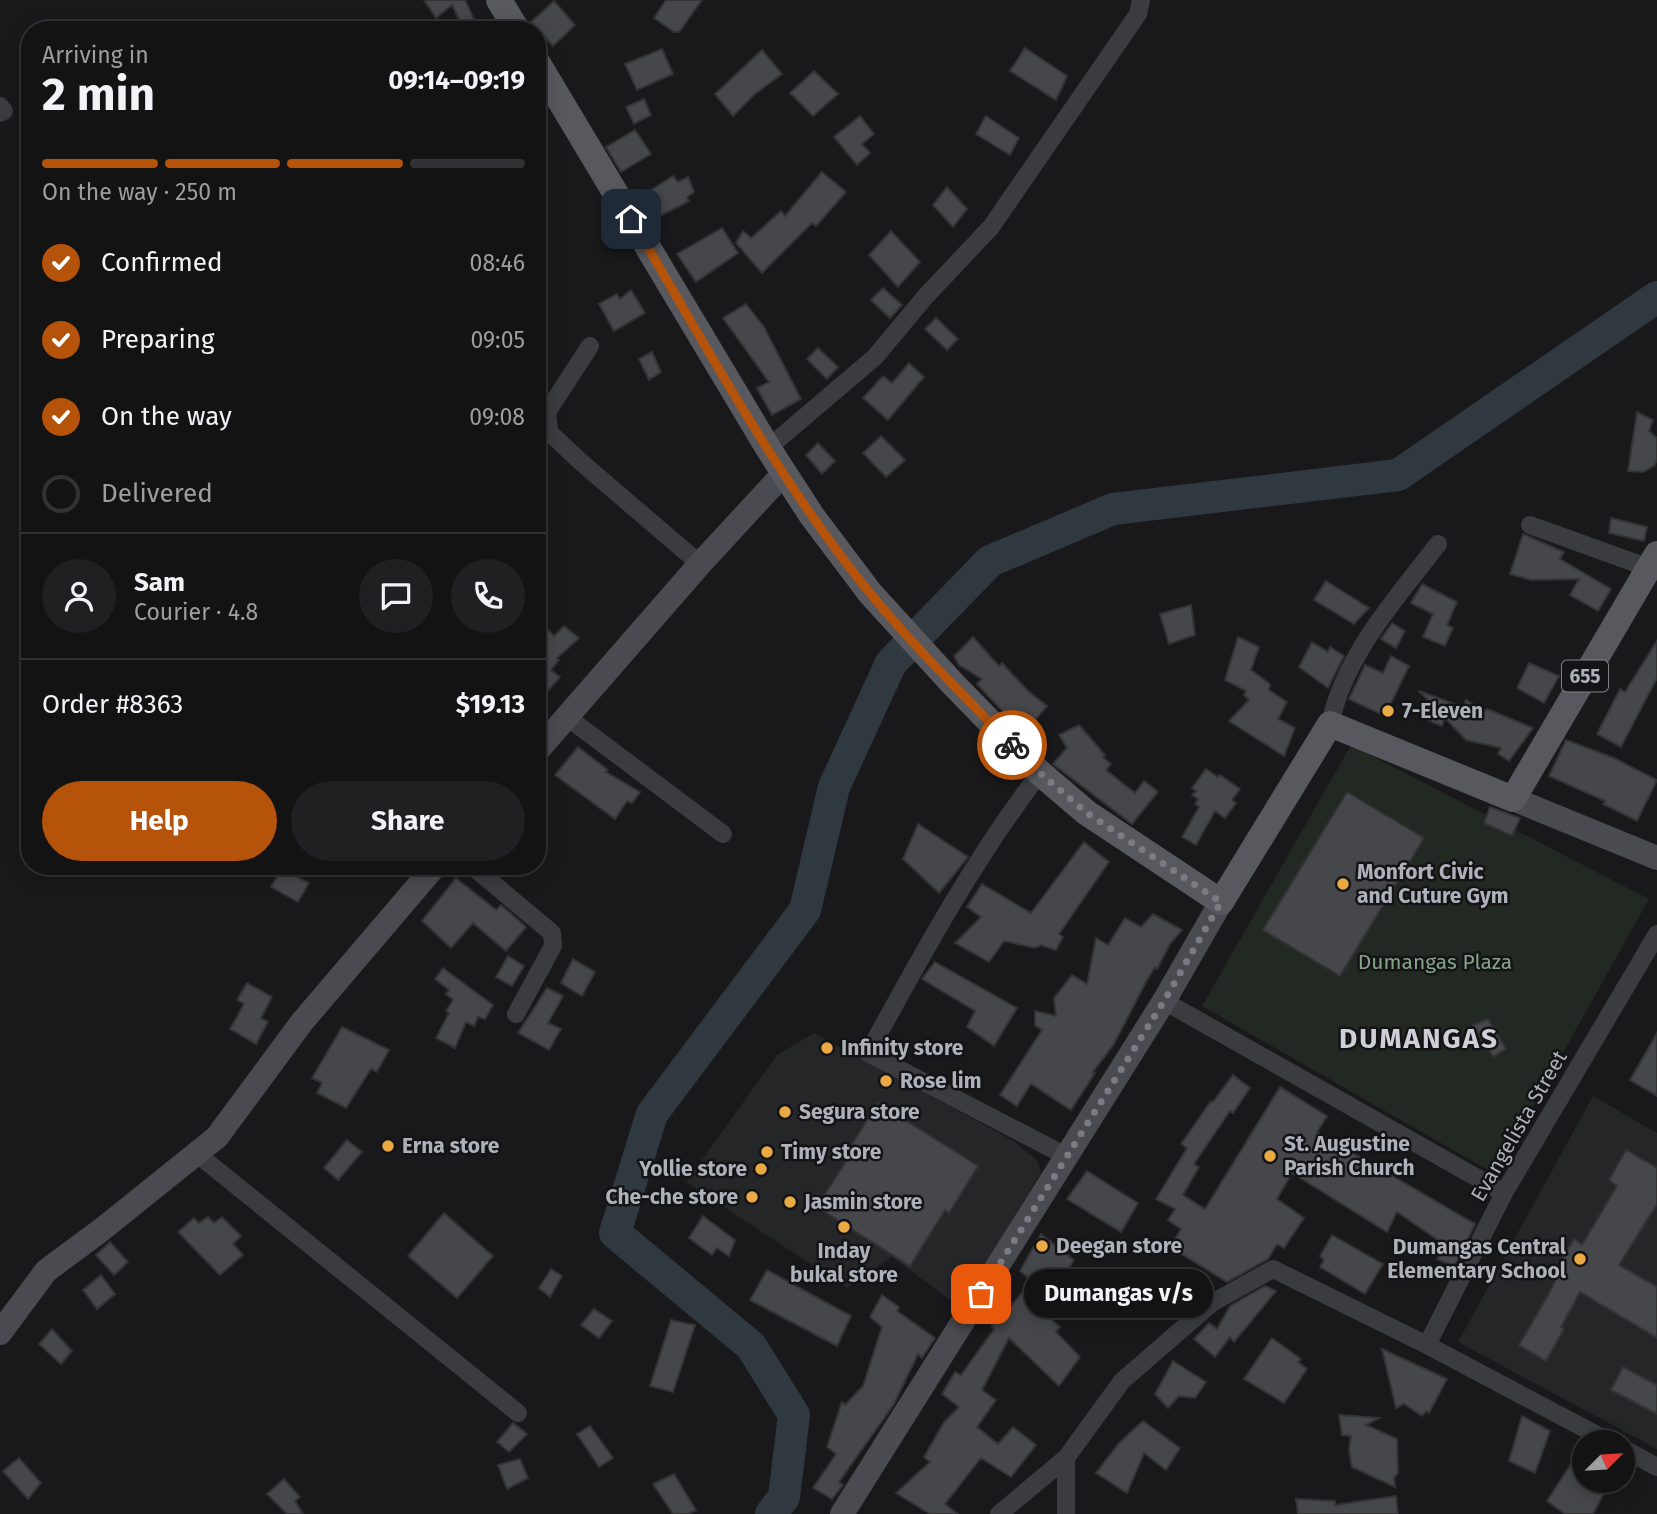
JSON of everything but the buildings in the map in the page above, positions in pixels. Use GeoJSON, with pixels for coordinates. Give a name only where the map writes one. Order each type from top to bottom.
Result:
{"type":"FeatureCollection","features":[{"type":"Feature","properties":{"kind":"main road"},"geometry":{"type":"LineString","coordinates":[[499,0],[512,21]]}},
{"type":"Feature","properties":{"kind":"main road"},"geometry":{"type":"LineString","coordinates":[[546,77],[768,448],[838,553],[870,593],[953,684],[1040,773],[1087,813],[1221,902],[1330,724],[1513,799]]}},
{"type":"Feature","properties":{"kind":"main road","name":"655"},"geometry":{"type":"LineString","coordinates":[[1513,799],[1653,561]]}},
{"type":"Feature","properties":{"kind":"street"},"geometry":{"type":"LineString","coordinates":[[768,448],[875,357],[925,297],[991,227],[1138,14],[1141,0]]}},
{"type":"Feature","properties":{"kind":"street"},"geometry":{"type":"LineString","coordinates":[[0,106],[4,111],[0,113]]}},
{"type":"Feature","properties":{"kind":"street"},"geometry":{"type":"LineString","coordinates":[[590,346],[547,411],[549,432],[700,564]]}},
{"type":"Feature","properties":{"kind":"street"},"geometry":{"type":"LineString","coordinates":[[546,741],[700,564],[784,473]]}},
{"type":"Feature","properties":{"kind":"street"},"geometry":{"type":"LineString","coordinates":[[1530,525],[1653,561]]}},
{"type":"Feature","properties":{"kind":"street"},"geometry":{"type":"LineString","coordinates":[[1330,724],[1340,687],[1353,661],[1381,618],[1438,544]]}},
{"type":"Feature","properties":{"kind":"street"},"geometry":{"type":"LineString","coordinates":[[567,717],[723,834]]}},
{"type":"Feature","properties":{"kind":"street"},"geometry":{"type":"LineString","coordinates":[[1040,773],[1009,814],[938,927],[868,1053],[1066,1156]]}},
{"type":"Feature","properties":{"kind":"street"},"geometry":{"type":"LineString","coordinates":[[1513,799],[1657,858]]}},
{"type":"Feature","properties":{"kind":"street"},"geometry":{"type":"LineString","coordinates":[[0,1333],[46,1271],[217,1137],[302,1022],[427,875]]}},
{"type":"Feature","properties":{"kind":"street"},"geometry":{"type":"LineString","coordinates":[[483,875],[552,933],[553,946],[516,1014]]}},
{"type":"Feature","properties":{"kind":"street"},"geometry":{"type":"LineString","coordinates":[[842,1514],[1164,1001],[1221,902]]}},
{"type":"Feature","properties":{"kind":"street","name":"Evangelista Street"},"geometry":{"type":"LineString","coordinates":[[1427,1345],[1504,1193],[1657,934]]}},
{"type":"Feature","properties":{"kind":"street"},"geometry":{"type":"LineString","coordinates":[[1164,1001],[1504,1193]]}},
{"type":"Feature","properties":{"kind":"street"},"geometry":{"type":"LineString","coordinates":[[197,1153],[517,1413]]}},
{"type":"Feature","properties":{"kind":"street"},"geometry":{"type":"LineString","coordinates":[[999,1514],[1066,1458],[1122,1381],[1212,1303],[1273,1269],[1427,1345],[1588,1430]]}},
{"type":"Feature","properties":{"kind":"street"},"geometry":{"type":"LineString","coordinates":[[1635,1455],[1657,1466]]}},
{"type":"Feature","properties":{"kind":"street"},"geometry":{"type":"LineString","coordinates":[[1066,1458],[1066,1514]]}},
{"type":"Feature","properties":{"kind":"shaded area"},"geometry":{"type":"Polygon","coordinates":[[[814,1033],[1012,1140],[1037,1160],[1041,1172],[961,1308],[892,1257],[847,1288],[686,1182],[777,1055],[814,1033]]]}},
{"type":"Feature","properties":{"kind":"shaded area","name":"Dumangas Central Elementary School"},"geometry":{"type":"Polygon","coordinates":[[[1593,1096],[1657,1133],[1657,1449],[1635,1437],[1635,1430],[1622,1430],[1458,1342],[1593,1096]]]}},
{"type":"Feature","properties":{"kind":"green space","name":"Dumangas Plaza"},"geometry":{"type":"Polygon","coordinates":[[[1351,745],[1649,899],[1495,1174],[1202,1006],[1351,745]]]}},
{"type":"Feature","properties":{"kind":"waterway"},"geometry":{"type":"LineString","coordinates":[[771,1514],[784,1497],[794,1415],[751,1346],[615,1233],[652,1114],[805,910],[834,787],[891,663],[990,561],[1113,509],[1398,475],[1657,297]]}},
{"type":"Feature","properties":{"kind":"way so far"},"geometry":{"type":"LineString","coordinates":[[981,1294],[1164,1001],[1221,902],[1087,813],[1012,745]]}},
{"type":"Feature","properties":{"kind":"place","name":"7-Eleven"},"geometry":{"type":"Point","coordinates":[1388,711]}},
{"type":"Feature","properties":{"kind":"place","name":"Monfort Civic and Cuture Gym"},"geometry":{"type":"Point","coordinates":[1343,884]}},
{"type":"Feature","properties":{"kind":"place","name":"Infinity store"},"geometry":{"type":"Point","coordinates":[827,1048]}},
{"type":"Feature","properties":{"kind":"place","name":"Rose lim"},"geometry":{"type":"Point","coordinates":[886,1081]}},
{"type":"Feature","properties":{"kind":"place","name":"Segura store"},"geometry":{"type":"Point","coordinates":[785,1112]}},
{"type":"Feature","properties":{"kind":"place","name":"Erna store"},"geometry":{"type":"Point","coordinates":[388,1146]}},
{"type":"Feature","properties":{"kind":"place","name":"Timy store"},"geometry":{"type":"Point","coordinates":[767,1152]}},
{"type":"Feature","properties":{"kind":"place","name":"St. Augustine Parish Church"},"geometry":{"type":"Point","coordinates":[1270,1156]}},
{"type":"Feature","properties":{"kind":"place","name":"Yollie store"},"geometry":{"type":"Point","coordinates":[761,1169]}},
{"type":"Feature","properties":{"kind":"place","name":"Che-che store"},"geometry":{"type":"Point","coordinates":[752,1197]}},
{"type":"Feature","properties":{"kind":"place","name":"Jasmin store"},"geometry":{"type":"Point","coordinates":[790,1202]}},
{"type":"Feature","properties":{"kind":"place","name":"Inday bukal store"},"geometry":{"type":"Point","coordinates":[844,1227]}},
{"type":"Feature","properties":{"kind":"place","name":"Deegan store"},"geometry":{"type":"Point","coordinates":[1042,1246]}},
{"type":"Feature","properties":{"kind":"place","name":"Dumangas Central Elementary School"},"geometry":{"type":"Point","coordinates":[1580,1259]}},
{"type":"Feature","properties":{"kind":"place","name":"Dumangas v/s"},"geometry":{"type":"Point","coordinates":[981,1294]}},
{"type":"Feature","properties":{"kind":"district","name":"DUMANGAS"},"geometry":{"type":"Point","coordinates":[1419,1038]}},
{"type":"Feature","properties":{"kind":"route"},"geometry":{"type":"LineString","coordinates":[[631,219],[768,448],[838,553],[870,593],[1012,745]]}}]}
